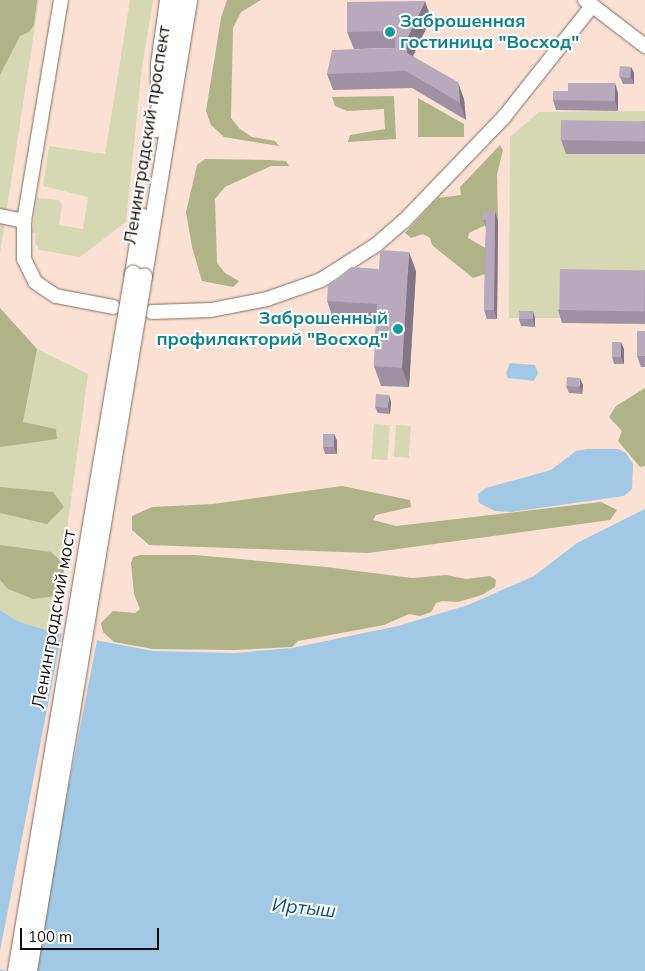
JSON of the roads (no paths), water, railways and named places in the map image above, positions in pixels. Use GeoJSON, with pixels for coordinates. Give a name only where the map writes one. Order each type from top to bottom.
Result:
{"type":"FeatureCollection","features":[{"type":"Feature","properties":{"kind":"main road","name":"Ленинградский проспект"},"geometry":{"type":"LineString","coordinates":[[138,275],[159,112],[177,0]]}},
{"type":"Feature","properties":{"kind":"main road","name":"Ленинградский проспект"},"geometry":{"type":"LineString","coordinates":[[138,275],[189,0]]}},
{"type":"Feature","properties":{"kind":"main road","name":"Ленинградский мост"},"geometry":{"type":"LineString","coordinates":[[16,971],[138,275]]}},
{"type":"Feature","properties":{"kind":"main road","name":"Ленинградский мост"},"geometry":{"type":"LineString","coordinates":[[29,971],[138,275]]}},
{"type":"Feature","properties":{"kind":"street"},"geometry":{"type":"LineString","coordinates":[[61,0],[24,221],[24,259],[35,282],[45,290],[69,301],[113,307]]}},
{"type":"Feature","properties":{"kind":"street"},"geometry":{"type":"LineString","coordinates":[[159,112],[158,64],[167,0]]}},
{"type":"Feature","properties":{"kind":"street"},"geometry":{"type":"LineString","coordinates":[[152,312],[210,310],[268,299],[321,280],[376,245],[404,221],[504,117],[588,3],[645,46]]}},
{"type":"Feature","properties":{"kind":"street"},"geometry":{"type":"LineString","coordinates":[[0,216],[24,221]]}},
{"type":"Feature","properties":{"kind":"water"},"geometry":{"type":"Polygon","coordinates":[[[510,363],[535,365],[538,373],[534,381],[508,378],[506,373],[510,363]]]}},
{"type":"Feature","properties":{"kind":"water"},"geometry":{"type":"Polygon","coordinates":[[[618,449],[626,453],[633,464],[632,489],[624,496],[511,512],[495,511],[479,503],[478,494],[486,488],[551,470],[576,451],[618,449]]]}},
{"type":"Feature","properties":{"kind":"water","name":"Иртыш"},"geometry":{"type":"Polygon","coordinates":[[[645,509],[645,971],[0,971],[0,610],[17,621],[53,632],[153,651],[235,653],[292,648],[398,626],[468,605],[534,576],[577,543],[645,509]]]}},
{"type":"Feature","properties":{"kind":"place","name":"Заброшенная гостиница \"Восход\""},"geometry":{"type":"Point","coordinates":[390,32]}},
{"type":"Feature","properties":{"kind":"place","name":"Заброшенный профилакторий \"Восход\""},"geometry":{"type":"Point","coordinates":[398,329]}}]}
